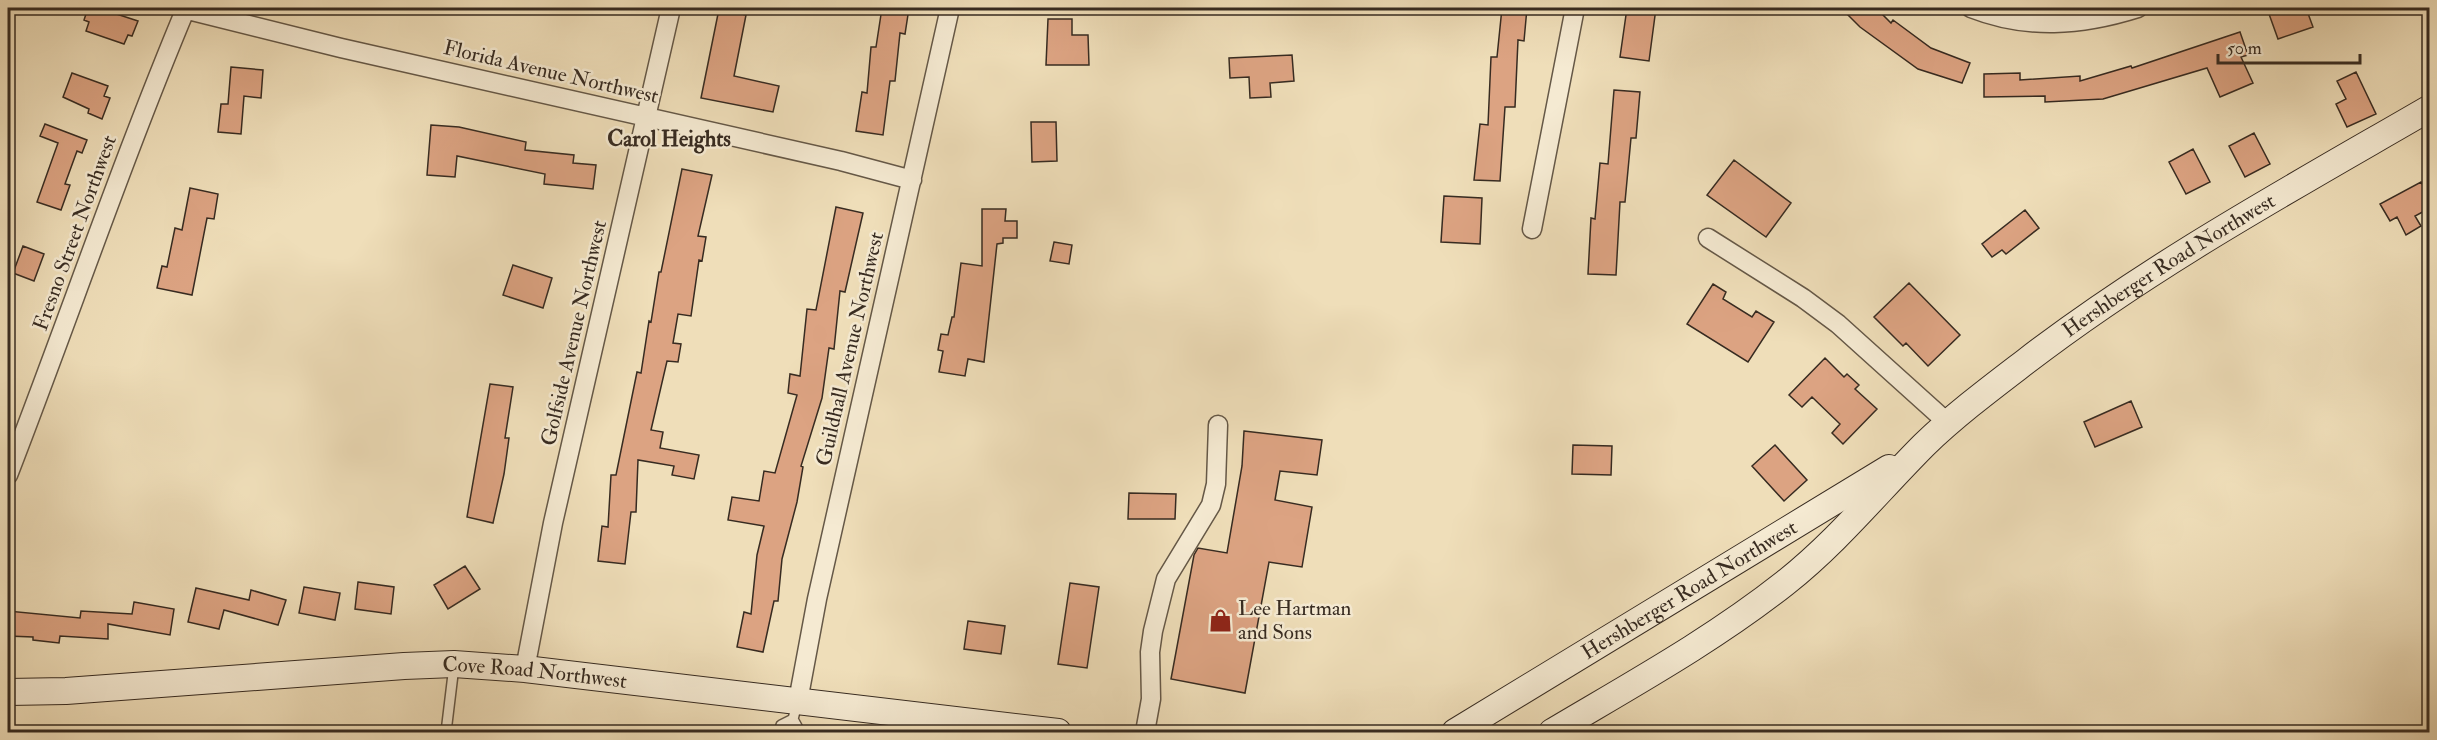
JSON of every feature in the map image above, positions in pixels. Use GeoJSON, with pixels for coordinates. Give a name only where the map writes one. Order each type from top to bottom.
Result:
{"type":"FeatureCollection","features":[{"type":"Feature","properties":{"kind":"main road","name":"Hershberger Road Northwest"},"geometry":{"type":"LineString","coordinates":[[1455,732],[1844,498],[1924,445],[2024,363],[2128,288],[2272,199],[2430,108]]}},
{"type":"Feature","properties":{"kind":"main road","name":"Hershberger Road Northwest"},"geometry":{"type":"LineString","coordinates":[[1557,731],[1660,668],[1785,583],[1880,493],[1924,445]]}},
{"type":"Feature","properties":{"kind":"main road","name":"Cove Road Northwest"},"geometry":{"type":"LineString","coordinates":[[8,692],[66,691],[454,664],[525,669],[795,710],[1058,732]]}},
{"type":"Feature","properties":{"kind":"street","name":"Florida Avenue Northwest"},"geometry":{"type":"LineString","coordinates":[[184,8],[341,48],[841,161],[912,180]]}},
{"type":"Feature","properties":{"kind":"street","name":"Fresno Street Northwest"},"geometry":{"type":"LineString","coordinates":[[8,475],[101,230],[150,93],[184,8]]}},
{"type":"Feature","properties":{"kind":"street","name":"Golfside Avenue Northwest"},"geometry":{"type":"LineString","coordinates":[[525,669],[553,523],[671,8]]}},
{"type":"Feature","properties":{"kind":"street","name":"Guildhall Avenue Northwest"},"geometry":{"type":"LineString","coordinates":[[795,710],[817,599],[950,8]]}},
{"type":"Feature","properties":{"kind":"street"},"geometry":{"type":"LineString","coordinates":[[1532,229],[1575,8]]}},
{"type":"Feature","properties":{"kind":"street"},"geometry":{"type":"LineString","coordinates":[[1971,8],[2022,22],[2046,25],[2071,24],[2107,18],[2138,8]]}},
{"type":"Feature","properties":{"kind":"street"},"geometry":{"type":"LineString","coordinates":[[1708,238],[1803,298],[1838,324],[1949,424]]}},
{"type":"Feature","properties":{"kind":"street"},"geometry":{"type":"LineString","coordinates":[[1145,732],[1151,699],[1150,652],[1153,631],[1166,579],[1211,505],[1216,484],[1218,425]]}},
{"type":"Feature","properties":{"kind":"lane"},"geometry":{"type":"LineString","coordinates":[[446,732],[454,664]]}},
{"type":"Feature","properties":{"kind":"lane"},"geometry":{"type":"LineString","coordinates":[[780,732],[781,725],[795,710]]}},
{"type":"Feature","properties":{"kind":"lane"},"geometry":{"type":"LineString","coordinates":[[795,710],[800,732]]}},
{"type":"Feature","properties":{"kind":"building"},"geometry":{"type":"Polygon","coordinates":[[[88,8],[98,8],[138,21],[132,36],[128,35],[124,44],[86,31],[89,22],[84,20],[88,8]]]}},
{"type":"Feature","properties":{"kind":"building"},"geometry":{"type":"Polygon","coordinates":[[[882,8],[909,8],[905,34],[900,33],[895,81],[890,81],[883,135],[856,131],[862,92],[867,93],[871,47],[876,47],[882,8]]]}},
{"type":"Feature","properties":{"kind":"building"},"geometry":{"type":"Polygon","coordinates":[[[1502,8],[1527,8],[1524,41],[1518,40],[1515,107],[1505,107],[1500,181],[1474,180],[1480,124],[1488,125],[1491,57],[1497,57],[1502,8]]]}},
{"type":"Feature","properties":{"kind":"building"},"geometry":{"type":"Polygon","coordinates":[[[1627,8],[1656,8],[1649,61],[1620,57],[1627,8]]]}},
{"type":"Feature","properties":{"kind":"building"},"geometry":{"type":"Polygon","coordinates":[[[1841,8],[1876,8],[1891,23],[1893,20],[1931,48],[1970,63],[1962,83],[1918,69],[1860,27],[1841,8]]]}},
{"type":"Feature","properties":{"kind":"building"},"geometry":{"type":"Polygon","coordinates":[[[2287,8],[2306,8],[2313,27],[2278,39],[2269,14],[2287,8]]]}},
{"type":"Feature","properties":{"kind":"building"},"geometry":{"type":"Polygon","coordinates":[[[719,9],[746,15],[734,76],[779,86],[773,112],[701,98],[719,9]]]}},
{"type":"Feature","properties":{"kind":"building"},"geometry":{"type":"Polygon","coordinates":[[[1048,19],[1072,19],[1072,35],[1088,35],[1089,65],[1046,65],[1048,19]]]}},
{"type":"Feature","properties":{"kind":"building"},"geometry":{"type":"Polygon","coordinates":[[[2240,32],[2248,55],[2241,57],[2253,83],[2220,97],[2207,68],[2103,99],[2045,102],[2045,96],[1984,97],[1984,74],[2020,73],[2020,80],[2080,76],[2080,81],[2131,66],[2132,68],[2240,32]]]}},
{"type":"Feature","properties":{"kind":"building"},"geometry":{"type":"Polygon","coordinates":[[[1292,55],[1294,81],[1270,83],[1271,97],[1250,98],[1249,77],[1230,78],[1229,58],[1292,55]]]}},
{"type":"Feature","properties":{"kind":"building"},"geometry":{"type":"Polygon","coordinates":[[[231,67],[263,70],[261,98],[244,96],[241,134],[218,132],[221,104],[228,104],[231,67]]]}},
{"type":"Feature","properties":{"kind":"building"},"geometry":{"type":"Polygon","coordinates":[[[2356,72],[2376,114],[2347,127],[2336,104],[2346,99],[2337,81],[2356,72]]]}},
{"type":"Feature","properties":{"kind":"building"},"geometry":{"type":"Polygon","coordinates":[[[72,73],[108,86],[104,96],[110,98],[102,119],[88,113],[89,109],[63,97],[72,73]]]}},
{"type":"Feature","properties":{"kind":"building"},"geometry":{"type":"Polygon","coordinates":[[[1614,90],[1640,92],[1636,138],[1631,138],[1625,202],[1620,202],[1616,275],[1588,274],[1591,218],[1595,219],[1600,163],[1608,164],[1614,90]]]}},
{"type":"Feature","properties":{"kind":"building"},"geometry":{"type":"Polygon","coordinates":[[[1031,122],[1056,122],[1057,161],[1032,162],[1031,122]]]}},
{"type":"Feature","properties":{"kind":"building"},"geometry":{"type":"Polygon","coordinates":[[[45,124],[87,140],[82,153],[77,151],[65,184],[70,185],[61,210],[37,202],[58,143],[40,136],[45,124]]]}},
{"type":"Feature","properties":{"kind":"building"},"geometry":{"type":"Polygon","coordinates":[[[431,125],[459,127],[526,142],[525,150],[574,155],[573,163],[596,165],[593,189],[544,184],[545,174],[457,156],[455,177],[427,175],[431,125]]]}},
{"type":"Feature","properties":{"kind":"building"},"geometry":{"type":"Polygon","coordinates":[[[2254,133],[2270,164],[2245,177],[2229,146],[2254,133]]]}},
{"type":"Feature","properties":{"kind":"building"},"geometry":{"type":"Polygon","coordinates":[[[2193,149],[2210,182],[2186,194],[2169,162],[2193,149]]]}},
{"type":"Feature","properties":{"kind":"building"},"geometry":{"type":"Polygon","coordinates":[[[1734,160],[1791,203],[1766,237],[1707,195],[1734,160]]]}},
{"type":"Feature","properties":{"kind":"building"},"geometry":{"type":"Polygon","coordinates":[[[682,169],[712,175],[698,236],[706,237],[702,261],[699,260],[691,316],[678,314],[673,343],[681,344],[678,362],[667,361],[651,430],[663,432],[660,448],[699,455],[694,479],[672,475],[674,466],[638,460],[636,512],[631,512],[625,564],[598,561],[602,526],[608,527],[611,475],[616,475],[637,372],[641,373],[649,321],[651,322],[659,272],[661,272],[682,169]]]}},
{"type":"Feature","properties":{"kind":"building"},"geometry":{"type":"Polygon","coordinates":[[[2421,182],[2430,197],[2430,208],[2415,216],[2421,226],[2406,235],[2397,217],[2390,221],[2380,204],[2421,182]]]}},
{"type":"Feature","properties":{"kind":"building"},"geometry":{"type":"Polygon","coordinates":[[[190,188],[218,194],[214,219],[207,218],[192,295],[157,288],[162,266],[167,267],[175,228],[182,230],[190,188]]]}},
{"type":"Feature","properties":{"kind":"building"},"geometry":{"type":"Polygon","coordinates":[[[1444,196],[1482,198],[1480,244],[1441,242],[1444,196]]]}},
{"type":"Feature","properties":{"kind":"building"},"geometry":{"type":"Polygon","coordinates":[[[836,207],[863,213],[845,292],[840,291],[834,349],[829,348],[822,398],[801,466],[803,467],[797,502],[782,559],[778,601],[774,601],[763,652],[737,647],[744,612],[751,614],[757,555],[764,526],[728,520],[732,497],[759,501],[764,471],[775,473],[797,395],[788,393],[790,374],[800,376],[807,309],[816,310],[836,207]]]}},
{"type":"Feature","properties":{"kind":"building"},"geometry":{"type":"Polygon","coordinates":[[[982,209],[1006,209],[1005,221],[1017,221],[1017,238],[1003,238],[1003,243],[997,244],[984,362],[968,359],[965,376],[939,372],[943,351],[938,350],[941,334],[948,335],[952,317],[954,317],[961,263],[982,266],[982,209]]]}},
{"type":"Feature","properties":{"kind":"building"},"geometry":{"type":"Polygon","coordinates":[[[2025,210],[2039,228],[2006,254],[2002,250],[1992,257],[1982,244],[2025,210]]]}},
{"type":"Feature","properties":{"kind":"building"},"geometry":{"type":"Polygon","coordinates":[[[1054,242],[1072,245],[1069,264],[1050,261],[1054,242]]]}},
{"type":"Feature","properties":{"kind":"building"},"geometry":{"type":"Polygon","coordinates":[[[23,246],[44,254],[34,281],[13,273],[23,246]]]}},
{"type":"Feature","properties":{"kind":"building"},"geometry":{"type":"Polygon","coordinates":[[[513,265],[552,278],[543,308],[503,295],[513,265]]]}},
{"type":"Feature","properties":{"kind":"building"},"geometry":{"type":"Polygon","coordinates":[[[1909,283],[1960,335],[1928,366],[1906,343],[1903,346],[1874,317],[1909,283]]]}},
{"type":"Feature","properties":{"kind":"building"},"geometry":{"type":"Polygon","coordinates":[[[1713,284],[1726,292],[1723,299],[1752,317],[1756,311],[1774,322],[1748,362],[1687,324],[1713,284]]]}},
{"type":"Feature","properties":{"kind":"building"},"geometry":{"type":"Polygon","coordinates":[[[1825,358],[1844,377],[1847,374],[1859,385],[1855,389],[1877,409],[1843,444],[1832,433],[1840,424],[1812,397],[1802,407],[1789,395],[1825,358]]]}},
{"type":"Feature","properties":{"kind":"building"},"geometry":{"type":"Polygon","coordinates":[[[490,384],[513,387],[505,438],[509,438],[504,474],[493,523],[467,517],[490,384]]]}},
{"type":"Feature","properties":{"kind":"building"},"geometry":{"type":"Polygon","coordinates":[[[2131,401],[2142,427],[2095,447],[2084,422],[2131,401]]]}},
{"type":"Feature","properties":{"kind":"building"},"geometry":{"type":"Polygon","coordinates":[[[1244,431],[1322,440],[1317,475],[1280,471],[1275,500],[1312,507],[1302,567],[1269,562],[1245,693],[1171,679],[1194,555],[1198,548],[1227,553],[1242,466],[1244,431]]]}},
{"type":"Feature","properties":{"kind":"building"},"geometry":{"type":"Polygon","coordinates":[[[1573,445],[1612,446],[1611,475],[1572,474],[1573,445]]]}},
{"type":"Feature","properties":{"kind":"building"},"geometry":{"type":"Polygon","coordinates":[[[1775,445],[1807,480],[1784,501],[1752,466],[1775,445]]]}},
{"type":"Feature","properties":{"kind":"building"},"geometry":{"type":"Polygon","coordinates":[[[1129,493],[1176,494],[1175,519],[1128,519],[1129,493]]]}},
{"type":"Feature","properties":{"kind":"building"},"geometry":{"type":"Polygon","coordinates":[[[465,566],[480,589],[448,609],[434,585],[465,566]]]}},
{"type":"Feature","properties":{"kind":"building"},"geometry":{"type":"Polygon","coordinates":[[[358,582],[394,587],[391,614],[355,609],[358,582]]]}},
{"type":"Feature","properties":{"kind":"building"},"geometry":{"type":"Polygon","coordinates":[[[1070,583],[1099,587],[1087,668],[1058,664],[1070,583]]]}},
{"type":"Feature","properties":{"kind":"building"},"geometry":{"type":"Polygon","coordinates":[[[304,587],[340,593],[335,620],[299,613],[304,587]]]}},
{"type":"Feature","properties":{"kind":"building"},"geometry":{"type":"Polygon","coordinates":[[[196,588],[249,600],[251,590],[286,600],[278,625],[224,610],[219,629],[188,622],[196,588]]]}},
{"type":"Feature","properties":{"kind":"building"},"geometry":{"type":"Polygon","coordinates":[[[134,602],[174,609],[170,635],[108,624],[108,639],[60,636],[59,643],[33,640],[33,637],[8,636],[8,611],[80,618],[81,611],[132,614],[134,602]]]}},
{"type":"Feature","properties":{"kind":"building"},"geometry":{"type":"Polygon","coordinates":[[[968,621],[1005,626],[1001,654],[964,649],[968,621]]]}},
{"type":"Feature","properties":{"kind":"place","name":"Lee Hartman and Sons"},"geometry":{"type":"Point","coordinates":[1220,620]}},
{"type":"Feature","properties":{"kind":"district","name":"Carol Heights"},"geometry":{"type":"Point","coordinates":[669,139]}}]}
